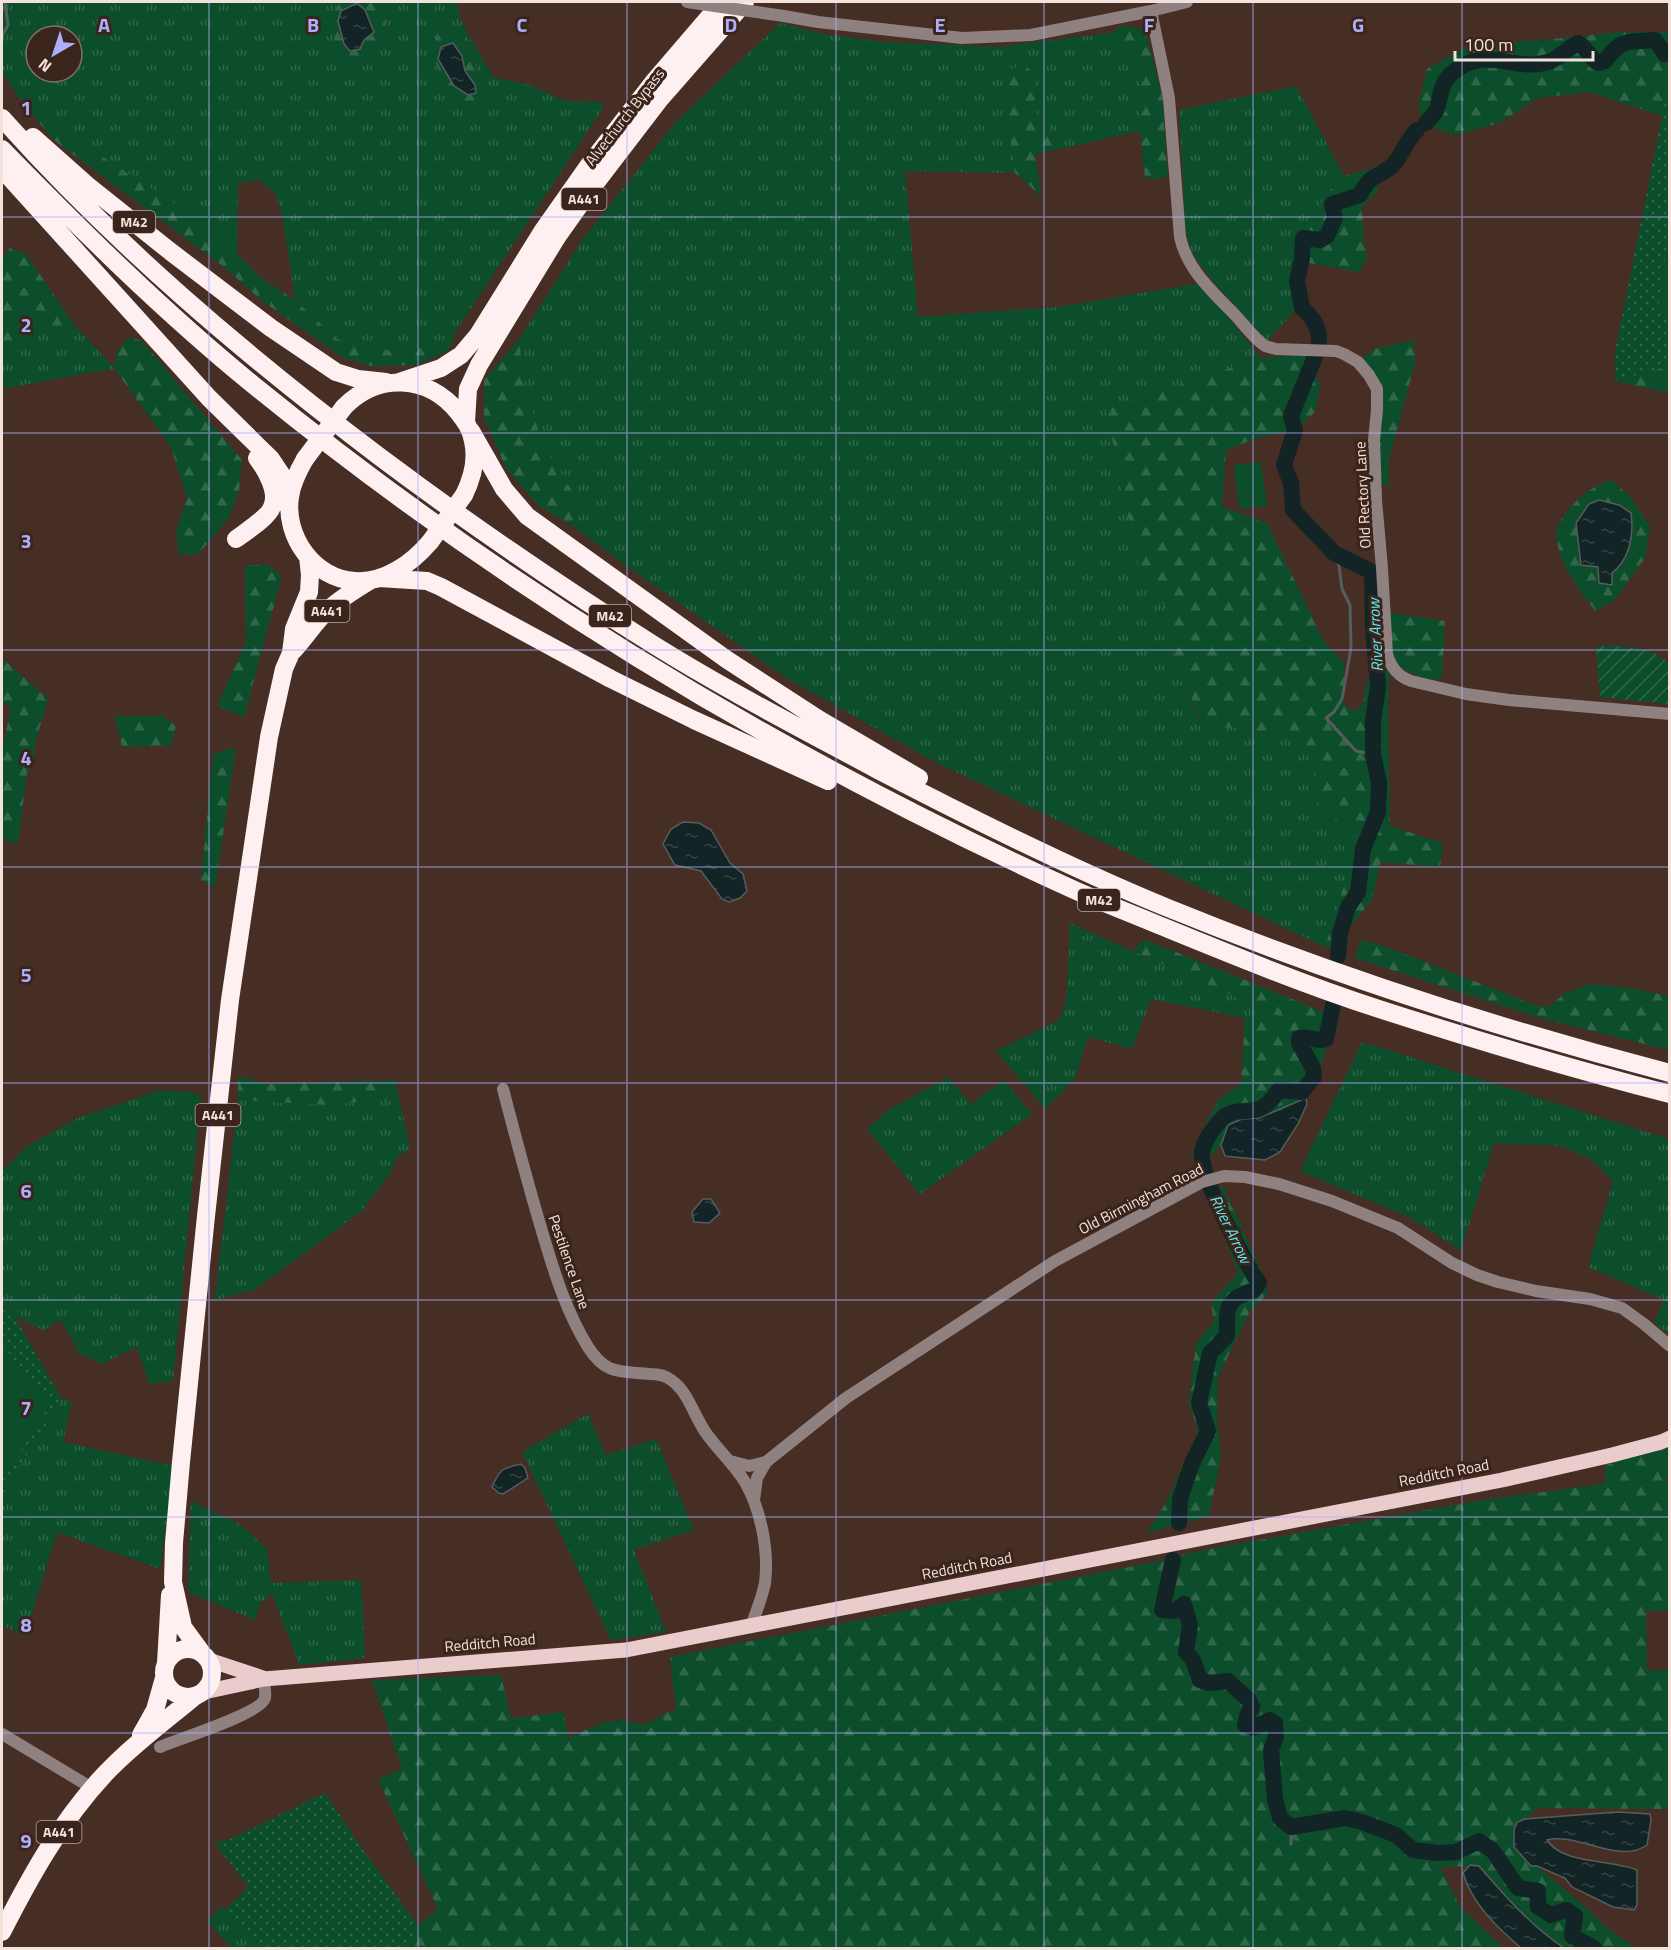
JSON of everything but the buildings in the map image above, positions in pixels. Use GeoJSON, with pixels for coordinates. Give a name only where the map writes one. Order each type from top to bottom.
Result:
{"type":"FeatureCollection","features":[{"type":"Feature","properties":{"kind":"highway","name":"Alvechurch Bypass"},"geometry":{"type":"LineString","coordinates":[[393,382],[441,368],[461,355],[478,335],[542,232],[589,165],[655,80],[722,2]]}},
{"type":"Feature","properties":{"kind":"highway","name":"Alvechurch Bypass"},"geometry":{"type":"LineString","coordinates":[[468,426],[468,389],[479,365],[558,237],[591,189],[660,99],[745,2]]}},
{"type":"Feature","properties":{"kind":"highway","name":"M42"},"geometry":{"type":"LineString","coordinates":[[2,112],[171,252],[271,328],[336,372],[358,379],[393,382]]}},
{"type":"Feature","properties":{"kind":"highway","name":"M42"},"geometry":{"type":"LineString","coordinates":[[2,118],[79,200],[151,268],[302,398],[426,491],[517,555],[657,647],[769,712],[1009,836],[1168,908],[1360,979],[1533,1035],[1670,1073]]}},
{"type":"Feature","properties":{"kind":"highway","name":"M42"},"geometry":{"type":"LineString","coordinates":[[2,149],[109,258],[240,374],[380,483],[483,558],[598,633],[715,704],[829,769],[893,803],[1073,889],[1310,984],[1591,1074],[1670,1094]]}},
{"type":"Feature","properties":{"kind":"highway"},"geometry":{"type":"LineString","coordinates":[[2,169],[209,398],[271,459],[283,477],[290,496]]}},
{"type":"Feature","properties":{"kind":"highway"},"geometry":{"type":"LineString","coordinates":[[393,382],[430,388],[446,399],[468,426],[473,441],[474,463],[469,485],[430,542],[402,567],[376,578],[356,581],[340,578],[327,573],[308,557],[298,542],[291,526],[289,509],[293,482],[305,459],[344,407],[370,387],[393,382]]}},
{"type":"Feature","properties":{"kind":"highway"},"geometry":{"type":"LineString","coordinates":[[209,398],[263,467],[272,486],[274,499],[272,508],[236,539]]}},
{"type":"Feature","properties":{"kind":"highway","name":"M42"},"geometry":{"type":"LineString","coordinates":[[468,426],[504,489],[527,516],[726,659],[820,720],[948,795],[1009,836]]}},
{"type":"Feature","properties":{"kind":"highway","name":"A441"},"geometry":{"type":"LineString","coordinates":[[165,1670],[168,1602],[173,1582],[181,1462],[230,1000],[268,736],[291,653],[294,629],[309,592],[308,557]]}},
{"type":"Feature","properties":{"kind":"highway","name":"M42"},"geometry":{"type":"LineString","coordinates":[[376,578],[427,581],[441,587],[611,679],[694,720],[836,784],[893,803]]}},
{"type":"Feature","properties":{"kind":"highway","name":"A441"},"geometry":{"type":"LineString","coordinates":[[291,653],[327,611],[344,597],[376,578]]}},
{"type":"Feature","properties":{"kind":"highway","name":"A441"},"geometry":{"type":"LineString","coordinates":[[173,1582],[183,1627],[205,1656]]}},
{"type":"Feature","properties":{"kind":"highway"},"geometry":{"type":"LineString","coordinates":[[183,1649],[193,1649],[205,1656],[213,1672],[210,1684],[199,1695],[185,1698],[168,1688],[165,1670],[171,1655],[183,1649]]}},
{"type":"Feature","properties":{"kind":"highway","name":"Redditch Road"},"geometry":{"type":"LineString","coordinates":[[136,1745],[155,1710],[165,1670]]}},
{"type":"Feature","properties":{"kind":"highway","name":"Redditch Road"},"geometry":{"type":"LineString","coordinates":[[2,1932],[43,1856],[92,1788],[136,1745],[199,1695]]}},
{"type":"Feature","properties":{"kind":"main road","name":"Redditch Road"},"geometry":{"type":"LineString","coordinates":[[199,1695],[264,1679],[626,1650],[1502,1480],[1612,1455],[1670,1438]]}},
{"type":"Feature","properties":{"kind":"main road","name":"Redditch Road"},"geometry":{"type":"LineString","coordinates":[[205,1656],[264,1679]]}},
{"type":"Feature","properties":{"kind":"street"},"geometry":{"type":"LineString","coordinates":[[687,2],[818,22],[962,38],[1031,35],[1187,2]]}},
{"type":"Feature","properties":{"kind":"street","name":"Old Rectory Lane"},"geometry":{"type":"LineString","coordinates":[[1150,11],[1169,98],[1180,237],[1190,264],[1265,346],[1276,349],[1336,351],[1344,354],[1364,368],[1377,389],[1374,440],[1376,500],[1387,654],[1392,666],[1404,679],[1488,698],[1670,714]]}},
{"type":"Feature","properties":{"kind":"street","name":"Pestilence Lane"},"geometry":{"type":"LineString","coordinates":[[503,1089],[550,1258],[564,1299],[588,1347],[596,1359],[611,1370],[662,1375],[672,1380],[705,1432],[745,1482],[754,1500]]}},
{"type":"Feature","properties":{"kind":"street","name":"Old Birmingham Road"},"geometry":{"type":"LineString","coordinates":[[766,1462],[846,1398],[1055,1261],[1202,1182],[1214,1178],[1234,1176],[1280,1184],[1351,1208],[1398,1228],[1465,1270],[1498,1282],[1609,1303],[1634,1316],[1670,1346]]}},
{"type":"Feature","properties":{"kind":"street"},"geometry":{"type":"LineString","coordinates":[[730,1461],[749,1466],[766,1462]]}},
{"type":"Feature","properties":{"kind":"street"},"geometry":{"type":"LineString","coordinates":[[751,1626],[764,1586],[766,1570],[762,1536],[754,1500],[757,1478],[766,1462]]}},
{"type":"Feature","properties":{"kind":"street"},"geometry":{"type":"LineString","coordinates":[[160,1747],[259,1707],[265,1698],[264,1679]]}},
{"type":"Feature","properties":{"kind":"street"},"geometry":{"type":"LineString","coordinates":[[2,1734],[92,1788]]}},
{"type":"Feature","properties":{"kind":"green space"},"geometry":{"type":"Polygon","coordinates":[[[2,2],[340,2],[334,10],[386,27],[381,2],[457,2],[461,21],[493,77],[530,85],[565,101],[602,102],[603,108],[458,328],[439,343],[412,351],[384,350],[337,339],[295,300],[283,219],[275,193],[260,180],[238,183],[237,254],[190,214],[25,106],[2,72],[2,2]],[[465,30],[433,57],[446,86],[470,109],[485,99],[465,30]]]}},
{"type":"Feature","properties":{"kind":"green space"},"geometry":{"type":"Polygon","coordinates":[[[340,2],[381,2],[385,32],[380,44],[368,58],[342,55],[332,28],[340,2]],[[338,21],[344,44],[360,49],[364,40],[374,32],[338,21]]]}},
{"type":"Feature","properties":{"kind":"green space"},"geometry":{"type":"Polygon","coordinates":[[[780,23],[823,34],[885,42],[997,47],[1110,33],[1129,52],[1141,90],[1140,131],[1055,150],[1052,132],[1035,111],[1034,76],[1001,72],[1015,173],[905,171],[918,317],[1058,307],[1201,283],[1261,358],[1106,409],[1139,569],[1167,610],[1170,645],[1202,727],[1239,728],[1302,737],[1313,760],[1317,802],[1360,835],[1352,848],[1351,865],[1325,947],[935,762],[785,677],[573,526],[572,491],[543,444],[524,386],[519,339],[583,239],[676,122],[780,23]]]}},
{"type":"Feature","properties":{"kind":"green space"},"geometry":{"type":"Polygon","coordinates":[[[452,25],[464,29],[485,99],[470,109],[446,86],[433,57],[437,33],[452,25]]]}},
{"type":"Feature","properties":{"kind":"green space"},"geometry":{"type":"Polygon","coordinates":[[[1124,25],[1145,30],[1165,106],[1164,125],[1168,176],[1158,179],[1145,178],[1140,131],[1141,90],[1129,52],[1110,33],[1124,25]]]}},
{"type":"Feature","properties":{"kind":"green space"},"geometry":{"type":"Polygon","coordinates":[[[1619,32],[1669,32],[1669,96],[1666,98],[1662,116],[1590,92],[1538,98],[1499,123],[1456,135],[1427,126],[1418,107],[1427,69],[1470,45],[1619,32]]]}},
{"type":"Feature","properties":{"kind":"green space"},"geometry":{"type":"Polygon","coordinates":[[[1025,64],[1034,76],[1035,111],[1052,132],[1055,150],[1035,154],[1041,196],[1015,173],[1001,72],[1025,64]]]}},
{"type":"Feature","properties":{"kind":"green space"},"geometry":{"type":"Polygon","coordinates":[[[1296,86],[1344,176],[1328,192],[1310,220],[1309,263],[1302,271],[1299,306],[1267,341],[1209,277],[1193,254],[1186,233],[1179,110],[1296,86]]]}},
{"type":"Feature","properties":{"kind":"green space"},"geometry":{"type":"Polygon","coordinates":[[[1669,96],[1669,366],[1615,381],[1615,352],[1662,116],[1666,98],[1669,96]]]}},
{"type":"Feature","properties":{"kind":"green space"},"geometry":{"type":"Polygon","coordinates":[[[25,106],[190,214],[237,254],[262,279],[295,300],[337,339],[384,350],[412,351],[440,342],[458,328],[448,351],[417,365],[371,366],[342,357],[261,300],[224,267],[55,141],[25,106]]]}},
{"type":"Feature","properties":{"kind":"green space"},"geometry":{"type":"Polygon","coordinates":[[[1384,165],[1376,193],[1362,206],[1367,258],[1359,272],[1309,263],[1310,220],[1328,192],[1344,176],[1384,165]]]}},
{"type":"Feature","properties":{"kind":"green space"},"geometry":{"type":"Polygon","coordinates":[[[1669,232],[1669,311],[1658,309],[1669,232]]]}},
{"type":"Feature","properties":{"kind":"green space"},"geometry":{"type":"Polygon","coordinates":[[[10,248],[26,254],[75,326],[69,337],[48,325],[29,309],[18,311],[14,347],[2,363],[2,258],[10,248]]]}},
{"type":"Feature","properties":{"kind":"green space"},"geometry":{"type":"Polygon","coordinates":[[[29,309],[48,325],[69,336],[75,326],[116,369],[2,389],[2,363],[8,359],[17,331],[18,311],[29,309]]]}},
{"type":"Feature","properties":{"kind":"green space"},"geometry":{"type":"Polygon","coordinates":[[[129,337],[142,341],[242,460],[239,490],[228,520],[197,555],[179,554],[176,532],[187,498],[171,447],[114,368],[117,352],[129,337]]]}},
{"type":"Feature","properties":{"kind":"green space"},"geometry":{"type":"Polygon","coordinates":[[[519,339],[524,386],[543,444],[572,491],[573,526],[539,506],[506,468],[484,418],[484,380],[519,339]]]}},
{"type":"Feature","properties":{"kind":"green space"},"geometry":{"type":"Polygon","coordinates":[[[1414,340],[1415,363],[1389,459],[1388,486],[1378,482],[1380,397],[1360,361],[1374,349],[1414,340]]]}},
{"type":"Feature","properties":{"kind":"green space"},"geometry":{"type":"Polygon","coordinates":[[[1306,354],[1320,384],[1315,412],[1295,430],[1257,438],[1226,450],[1222,507],[1267,523],[1323,640],[1344,663],[1344,705],[1354,711],[1363,704],[1366,685],[1379,661],[1390,671],[1388,701],[1390,826],[1443,843],[1440,867],[1381,862],[1372,899],[1349,928],[1342,951],[1325,947],[1350,865],[1352,848],[1359,836],[1354,835],[1317,802],[1313,760],[1302,737],[1239,728],[1203,727],[1170,645],[1167,610],[1139,569],[1106,409],[1261,358],[1306,354]]]}},
{"type":"Feature","properties":{"kind":"green space"},"geometry":{"type":"Polygon","coordinates":[[[1669,366],[1669,393],[1615,381],[1669,366]]]}},
{"type":"Feature","properties":{"kind":"green space"},"geometry":{"type":"Polygon","coordinates":[[[1261,462],[1267,506],[1239,509],[1234,465],[1261,462]]]}},
{"type":"Feature","properties":{"kind":"green space"},"geometry":{"type":"Polygon","coordinates":[[[1611,480],[1631,497],[1650,527],[1645,558],[1615,600],[1596,611],[1575,584],[1563,561],[1557,539],[1557,528],[1576,501],[1604,482],[1611,480]],[[1576,523],[1581,564],[1598,567],[1599,583],[1622,566],[1634,531],[1576,523]]]}},
{"type":"Feature","properties":{"kind":"green space"},"geometry":{"type":"Polygon","coordinates":[[[267,564],[282,576],[244,717],[217,706],[246,642],[245,566],[267,564]]]}},
{"type":"Feature","properties":{"kind":"green space"},"geometry":{"type":"Polygon","coordinates":[[[1390,613],[1445,621],[1442,677],[1435,681],[1419,676],[1407,671],[1394,659],[1390,613]]]}},
{"type":"Feature","properties":{"kind":"green space"},"geometry":{"type":"Polygon","coordinates":[[[1613,645],[1651,651],[1669,663],[1669,704],[1600,697],[1596,647],[1613,645]]]}},
{"type":"Feature","properties":{"kind":"green space"},"geometry":{"type":"Polygon","coordinates":[[[2,658],[48,699],[35,743],[34,761],[27,773],[18,843],[2,840],[2,749],[11,709],[2,701],[2,658]]]}},
{"type":"Feature","properties":{"kind":"green space"},"geometry":{"type":"Polygon","coordinates":[[[115,716],[163,716],[176,726],[171,745],[122,747],[115,716]]]}},
{"type":"Feature","properties":{"kind":"green space"},"geometry":{"type":"Polygon","coordinates":[[[236,747],[215,889],[201,880],[213,754],[236,747]]]}},
{"type":"Feature","properties":{"kind":"green space"},"geometry":{"type":"Polygon","coordinates":[[[1070,923],[1285,1019],[1274,1024],[1151,999],[1132,1049],[1088,1037],[1075,1079],[1045,1109],[996,1051],[1059,1020],[1066,1002],[1070,923]]]}},
{"type":"Feature","properties":{"kind":"green space"},"geometry":{"type":"Polygon","coordinates":[[[1144,939],[1331,1015],[1325,1055],[1306,1098],[1237,1127],[1198,1167],[1192,1157],[1208,1119],[1219,1099],[1241,1084],[1245,1018],[1274,1024],[1285,1019],[1133,951],[1144,939]]]}},
{"type":"Feature","properties":{"kind":"green space"},"geometry":{"type":"Polygon","coordinates":[[[1360,941],[1376,943],[1541,1007],[1551,1005],[1565,993],[1589,984],[1630,988],[1669,996],[1669,1050],[1543,1019],[1355,958],[1360,941]]]}},
{"type":"Feature","properties":{"kind":"green space"},"geometry":{"type":"Polygon","coordinates":[[[1362,1042],[1669,1139],[1669,1334],[1654,1323],[1664,1300],[1588,1267],[1613,1181],[1593,1161],[1561,1146],[1494,1143],[1461,1251],[1413,1219],[1300,1171],[1362,1042]]]}},
{"type":"Feature","properties":{"kind":"green space"},"geometry":{"type":"Polygon","coordinates":[[[238,1076],[267,1084],[395,1080],[399,1097],[329,1105],[238,1100],[238,1076]]]}},
{"type":"Feature","properties":{"kind":"green space"},"geometry":{"type":"Polygon","coordinates":[[[948,1077],[971,1104],[1004,1080],[1032,1114],[920,1194],[867,1129],[887,1111],[948,1077]]]}},
{"type":"Feature","properties":{"kind":"green space"},"geometry":{"type":"Polygon","coordinates":[[[157,1091],[186,1091],[201,1095],[173,1381],[149,1384],[137,1347],[101,1364],[79,1353],[61,1320],[42,1331],[15,1317],[2,1295],[2,1172],[26,1147],[78,1118],[157,1091]]]}},
{"type":"Feature","properties":{"kind":"green space"},"geometry":{"type":"Polygon","coordinates":[[[399,1097],[410,1148],[397,1157],[390,1174],[362,1211],[254,1290],[215,1300],[238,1100],[329,1105],[399,1097]]]}},
{"type":"Feature","properties":{"kind":"green space"},"geometry":{"type":"Polygon","coordinates":[[[1223,1186],[1263,1275],[1268,1294],[1251,1309],[1218,1377],[1217,1420],[1221,1456],[1209,1516],[1147,1533],[1167,1501],[1198,1431],[1189,1403],[1196,1343],[1214,1322],[1211,1303],[1238,1273],[1207,1192],[1223,1186]]]}},
{"type":"Feature","properties":{"kind":"green space"},"geometry":{"type":"Polygon","coordinates":[[[2,1295],[62,1399],[2,1495],[2,1295]]]}},
{"type":"Feature","properties":{"kind":"green space"},"geometry":{"type":"Polygon","coordinates":[[[2,1345],[50,1405],[2,1479],[2,1345]]]}},
{"type":"Feature","properties":{"kind":"green space"},"geometry":{"type":"Polygon","coordinates":[[[62,1399],[72,1402],[63,1442],[174,1466],[160,1569],[57,1532],[25,1636],[2,1625],[2,1495],[62,1399]]]}},
{"type":"Feature","properties":{"kind":"green space"},"geometry":{"type":"Polygon","coordinates":[[[588,1414],[606,1455],[656,1439],[694,1530],[634,1550],[666,1632],[611,1640],[522,1452],[588,1414]]]}},
{"type":"Feature","properties":{"kind":"green space"},"geometry":{"type":"Polygon","coordinates":[[[1669,1445],[1669,1476],[1666,1477],[1670,1496],[1669,1610],[1646,1611],[1647,1670],[1669,1670],[1669,1809],[1538,1808],[1525,1819],[1517,1822],[1514,1830],[1514,1847],[1608,1929],[1633,1946],[1631,1948],[1564,1948],[1534,1925],[1509,1901],[1479,1866],[1440,1867],[1461,1908],[1504,1948],[407,1948],[418,1925],[438,1909],[378,1779],[402,1769],[372,1680],[501,1675],[511,1718],[564,1712],[568,1738],[608,1722],[622,1720],[639,1724],[646,1723],[676,1710],[670,1657],[1155,1562],[1198,1551],[1489,1499],[1604,1484],[1606,1465],[1669,1445]]]}},
{"type":"Feature","properties":{"kind":"green space"},"geometry":{"type":"Polygon","coordinates":[[[191,1501],[239,1524],[267,1548],[271,1583],[361,1580],[365,1658],[299,1665],[272,1594],[260,1603],[255,1620],[188,1592],[191,1501]]]}},
{"type":"Feature","properties":{"kind":"green space"},"geometry":{"type":"Polygon","coordinates":[[[325,1793],[418,1925],[407,1948],[261,1948],[225,1909],[249,1887],[214,1843],[228,1840],[325,1793]]]}},
{"type":"Feature","properties":{"kind":"green space"},"geometry":{"type":"Polygon","coordinates":[[[222,1906],[261,1948],[232,1948],[207,1921],[222,1906]]]}},
{"type":"Feature","properties":{"kind":"water"},"geometry":{"type":"Polygon","coordinates":[[[357,3],[365,10],[374,32],[364,40],[360,49],[350,51],[344,44],[338,21],[341,11],[357,3]]]}},
{"type":"Feature","properties":{"kind":"water"},"geometry":{"type":"Polygon","coordinates":[[[453,43],[462,56],[465,71],[475,85],[476,93],[468,95],[454,86],[438,59],[441,47],[453,43]]]}},
{"type":"Feature","properties":{"kind":"water"},"geometry":{"type":"Polygon","coordinates":[[[1599,500],[1619,505],[1631,513],[1632,530],[1627,554],[1612,573],[1612,585],[1599,583],[1598,567],[1581,565],[1576,523],[1589,504],[1599,500]]]}},
{"type":"Feature","properties":{"kind":"water"},"geometry":{"type":"Polygon","coordinates":[[[683,822],[699,823],[711,830],[730,863],[743,874],[747,891],[740,898],[729,902],[722,899],[701,871],[675,865],[663,844],[671,829],[683,822]]]}},
{"type":"Feature","properties":{"kind":"water"},"geometry":{"type":"Polygon","coordinates":[[[1306,1098],[1307,1104],[1298,1124],[1280,1152],[1265,1160],[1225,1156],[1221,1145],[1228,1125],[1242,1119],[1259,1118],[1306,1098]]]}},
{"type":"Feature","properties":{"kind":"water"},"geometry":{"type":"Polygon","coordinates":[[[703,1199],[711,1199],[720,1213],[709,1223],[694,1222],[692,1212],[703,1199]]]}},
{"type":"Feature","properties":{"kind":"water"},"geometry":{"type":"Polygon","coordinates":[[[521,1464],[528,1478],[503,1494],[492,1487],[502,1470],[521,1464]]]}},
{"type":"Feature","properties":{"kind":"water"},"geometry":{"type":"Polygon","coordinates":[[[1617,1812],[1650,1814],[1647,1845],[1624,1852],[1571,1840],[1547,1840],[1554,1848],[1576,1858],[1637,1870],[1637,1905],[1634,1910],[1613,1907],[1572,1887],[1565,1878],[1537,1866],[1531,1866],[1514,1847],[1514,1830],[1517,1822],[1525,1819],[1617,1812]]]}},
{"type":"Feature","properties":{"kind":"water"},"geometry":{"type":"Polygon","coordinates":[[[1470,1865],[1479,1866],[1529,1920],[1564,1948],[1521,1948],[1495,1924],[1479,1905],[1463,1873],[1470,1865]]]}},
{"type":"Feature","properties":{"kind":"waterway"},"geometry":{"type":"LineString","coordinates":[[2,36],[8,25],[5,2]]}},
{"type":"Feature","properties":{"kind":"waterway","name":"River Arrow"},"geometry":{"type":"LineString","coordinates":[[1426,123],[1437,109],[1447,78],[1463,65],[1476,60],[1538,64],[1551,61],[1578,43],[1598,63],[1605,61],[1621,45],[1655,40],[1665,54],[1670,53]]}},
{"type":"Feature","properties":{"kind":"waterway","name":"River Arrow"},"geometry":{"type":"LineString","coordinates":[[1318,348],[1318,331],[1310,316],[1302,308],[1297,281],[1303,238],[1320,240],[1327,236],[1335,218],[1332,204],[1360,195],[1371,179],[1395,163],[1417,130]]}},
{"type":"Feature","properties":{"kind":"waterway","name":"River Arrow"},"geometry":{"type":"LineString","coordinates":[[1316,354],[1291,416],[1295,430],[1284,465],[1291,483],[1293,510],[1334,553],[1372,572],[1373,627],[1378,687],[1373,721],[1373,754],[1379,783],[1378,812],[1363,849],[1358,892],[1348,907],[1340,933],[1338,956]]}},
{"type":"Feature","properties":{"kind":"waterway"},"geometry":{"type":"LineString","coordinates":[[1334,553],[1339,566],[1342,589],[1350,605],[1351,648],[1342,699],[1334,712],[1326,718],[1356,751],[1373,754]]}},
{"type":"Feature","properties":{"kind":"waterway","name":"River Arrow"},"geometry":{"type":"LineString","coordinates":[[1179,1523],[1180,1498],[1193,1461],[1208,1431],[1199,1403],[1210,1353],[1227,1336],[1229,1306],[1237,1297],[1254,1290],[1259,1283],[1215,1199],[1203,1164],[1203,1147],[1214,1128],[1228,1114],[1262,1108],[1279,1090],[1302,1092],[1314,1077],[1313,1068],[1299,1043],[1299,1038],[1326,1039],[1333,1005]]}},
{"type":"Feature","properties":{"kind":"waterway","name":"River Arrow"},"geometry":{"type":"LineString","coordinates":[[1173,1560],[1162,1610],[1175,1611],[1184,1604],[1190,1625],[1186,1652],[1193,1660],[1200,1680],[1210,1683],[1228,1681],[1249,1700],[1252,1707],[1245,1725],[1253,1728],[1270,1720],[1275,1723],[1276,1737],[1271,1750],[1275,1799],[1280,1818],[1291,1827],[1345,1818],[1396,1835],[1413,1850],[1438,1853],[1456,1852],[1479,1841],[1493,1851],[1518,1888],[1538,1891],[1538,1907],[1551,1915],[1566,1910],[1575,1916],[1572,1936],[1594,1948]]}},
{"type":"Feature","properties":{"kind":"waterway"},"geometry":{"type":"LineString","coordinates":[[1291,1827],[1291,1844]]}}]}
